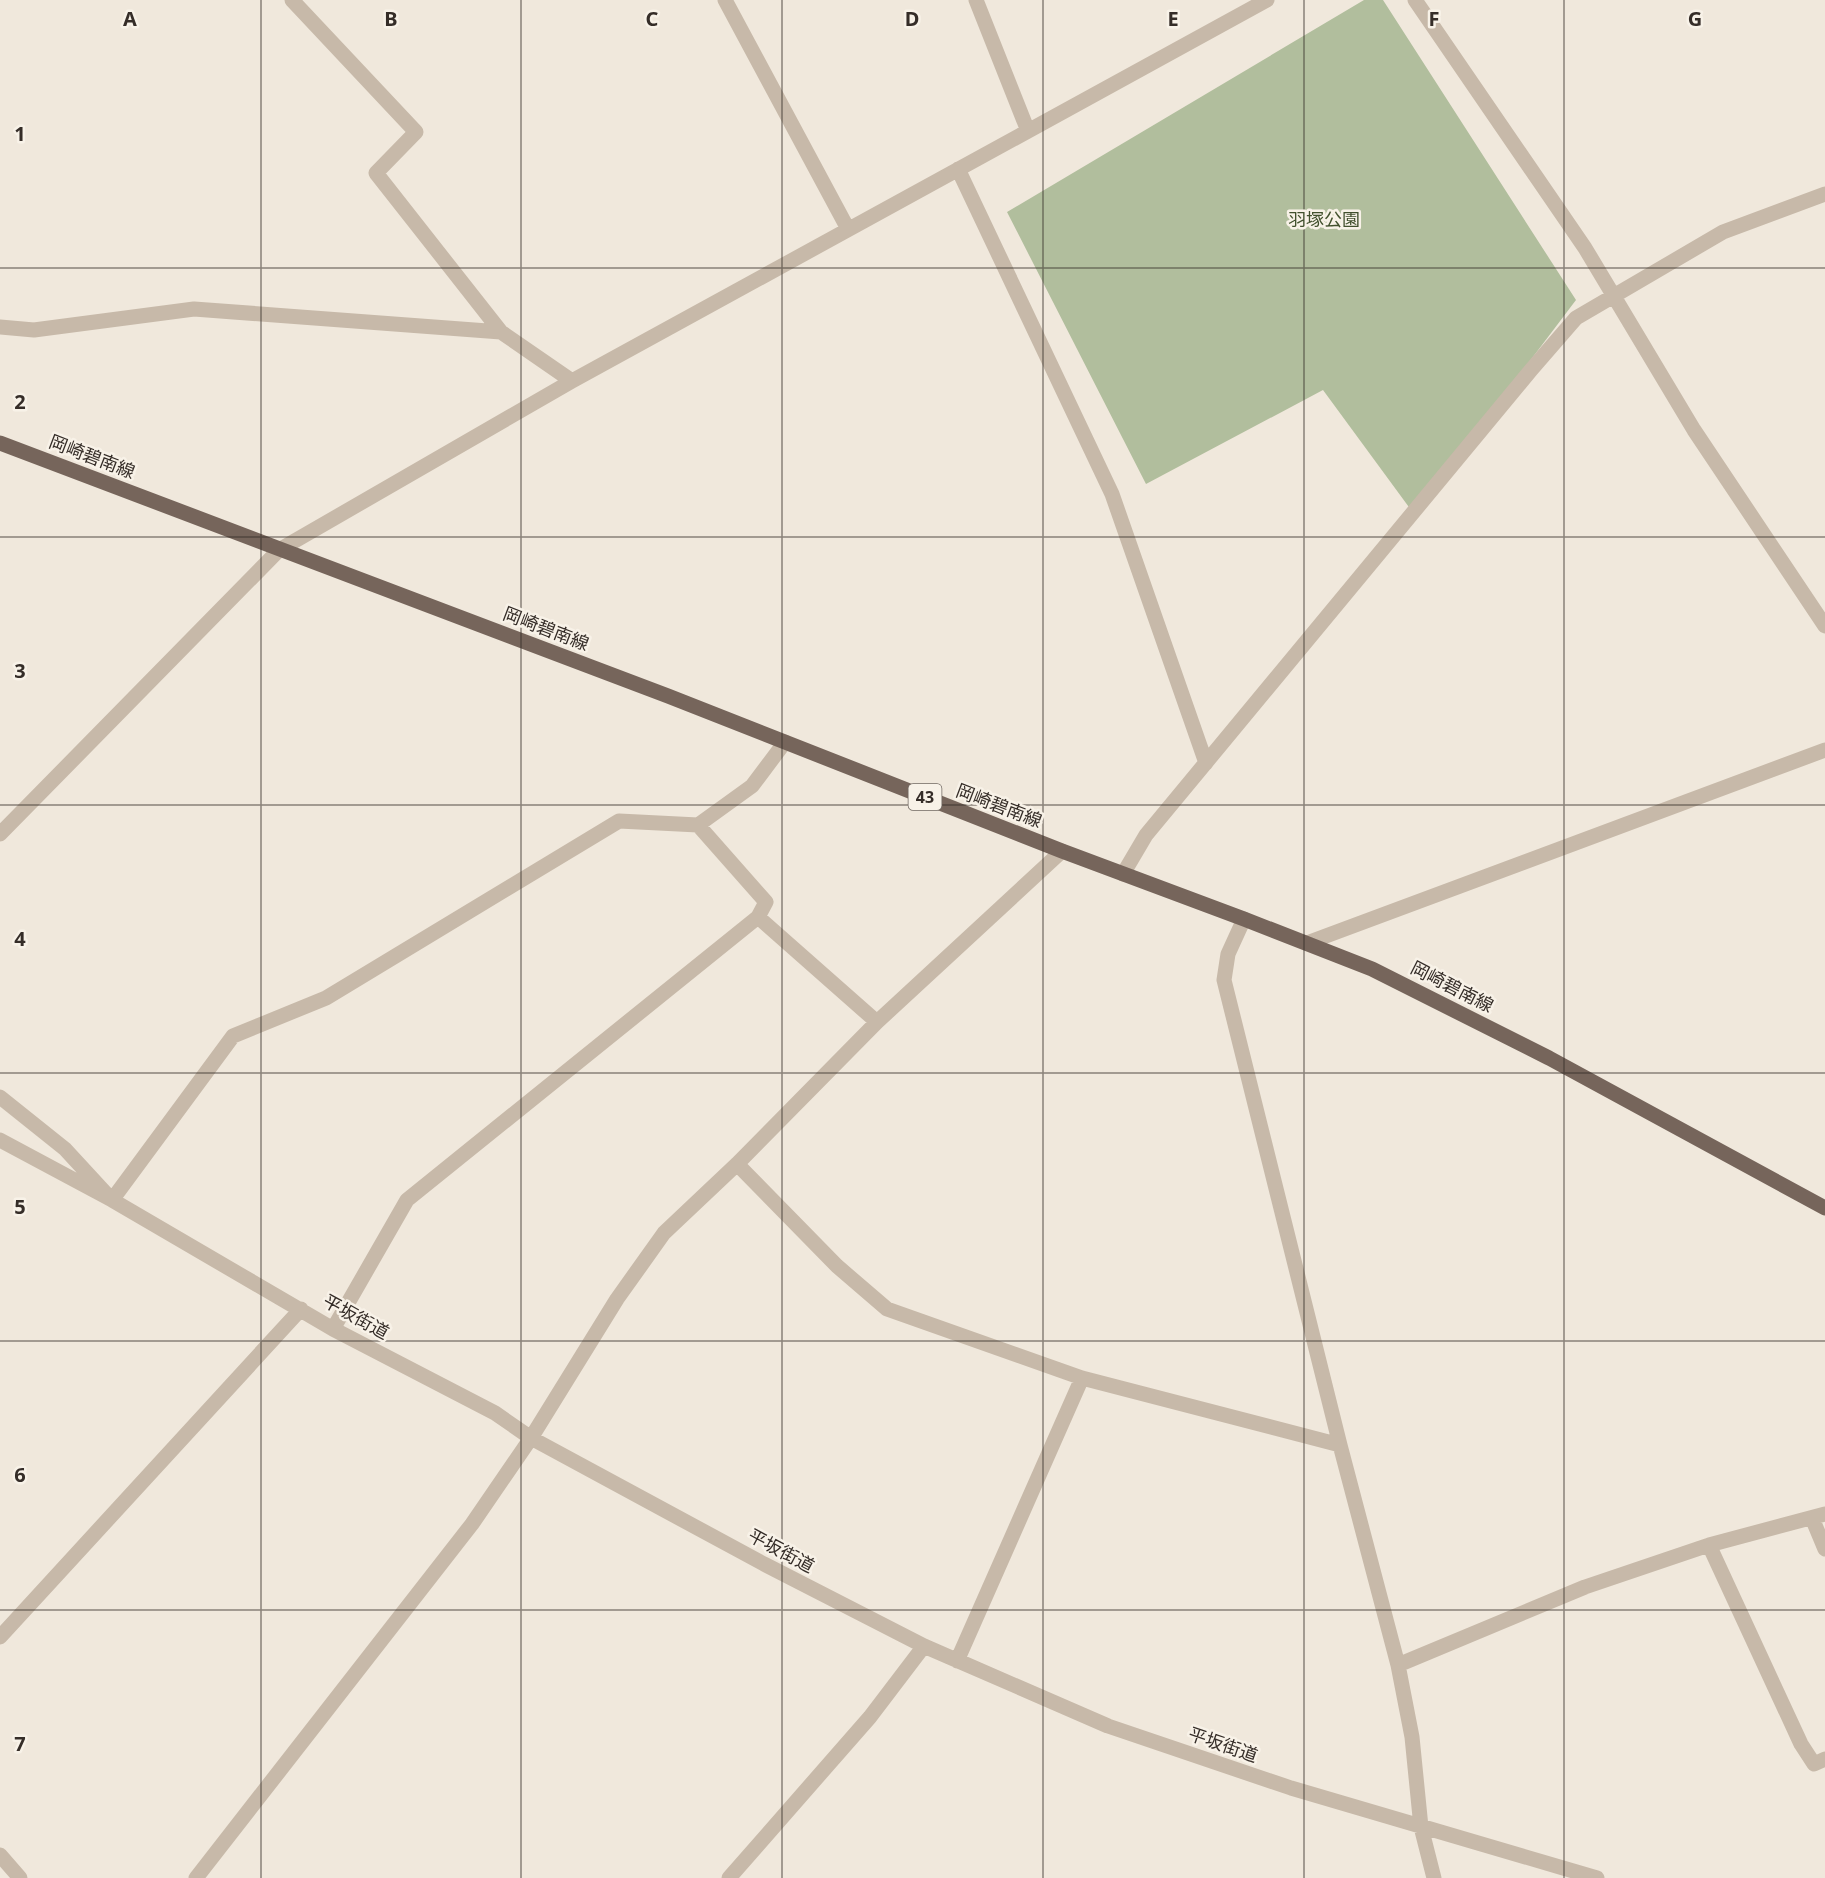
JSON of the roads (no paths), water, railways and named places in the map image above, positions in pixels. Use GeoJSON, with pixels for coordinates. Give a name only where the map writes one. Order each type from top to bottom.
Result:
{"type":"FeatureCollection","features":[{"type":"Feature","properties":{"kind":"main road","name":"岡崎碧南線"},"geometry":{"type":"LineString","coordinates":[[0,443],[668,696],[1062,851],[1372,969],[1549,1058],[1825,1208]]}},
{"type":"Feature","properties":{"kind":"street"},"geometry":{"type":"LineString","coordinates":[[292,0],[416,132],[376,173],[501,332],[572,381]]}},
{"type":"Feature","properties":{"kind":"street"},"geometry":{"type":"LineString","coordinates":[[725,0],[848,229]]}},
{"type":"Feature","properties":{"kind":"street"},"geometry":{"type":"LineString","coordinates":[[976,0],[1028,131]]}},
{"type":"Feature","properties":{"kind":"street"},"geometry":{"type":"LineString","coordinates":[[0,834],[279,550],[572,381],[1266,0]]}},
{"type":"Feature","properties":{"kind":"street"},"geometry":{"type":"LineString","coordinates":[[1415,0],[1585,248],[1694,430],[1825,626]]}},
{"type":"Feature","properties":{"kind":"street"},"geometry":{"type":"LineString","coordinates":[[958,169],[1112,494],[1206,763]]}},
{"type":"Feature","properties":{"kind":"street"},"geometry":{"type":"LineString","coordinates":[[1123,874],[1146,836],[1576,318],[1724,232],[1825,194]]}},
{"type":"Feature","properties":{"kind":"street"},"geometry":{"type":"LineString","coordinates":[[0,327],[34,330],[194,309],[501,332]]}},
{"type":"Feature","properties":{"kind":"street"},"geometry":{"type":"LineString","coordinates":[[0,1097],[65,1149],[112,1200],[233,1036],[326,998],[619,821],[698,825],[752,786],[785,742]]}},
{"type":"Feature","properties":{"kind":"street"},"geometry":{"type":"LineString","coordinates":[[1307,943],[1825,750]]}},
{"type":"Feature","properties":{"kind":"street"},"geometry":{"type":"LineString","coordinates":[[333,1329],[407,1200],[758,917],[766,902],[698,825]]}},
{"type":"Feature","properties":{"kind":"street"},"geometry":{"type":"LineString","coordinates":[[196,1878],[472,1524],[531,1438],[617,1299],[664,1233],[737,1164],[877,1022],[1062,851]]}},
{"type":"Feature","properties":{"kind":"street"},"geometry":{"type":"LineString","coordinates":[[758,917],[877,1022]]}},
{"type":"Feature","properties":{"kind":"street"},"geometry":{"type":"LineString","coordinates":[[1244,919],[1228,954],[1224,980],[1340,1445],[1398,1665],[1412,1737],[1422,1827],[1434,1878]]}},
{"type":"Feature","properties":{"kind":"street","name":"平坂街道"},"geometry":{"type":"LineString","coordinates":[[0,1140],[112,1200],[333,1329],[495,1413],[531,1438],[764,1564],[924,1646],[1108,1726],[1239,1772],[1597,1878]]}},
{"type":"Feature","properties":{"kind":"street"},"geometry":{"type":"LineString","coordinates":[[737,1164],[837,1266],[887,1309],[1082,1378],[1340,1445]]}},
{"type":"Feature","properties":{"kind":"street"},"geometry":{"type":"LineString","coordinates":[[0,1637],[301,1309]]}},
{"type":"Feature","properties":{"kind":"street"},"geometry":{"type":"LineString","coordinates":[[957,1661],[1082,1378]]}},
{"type":"Feature","properties":{"kind":"street"},"geometry":{"type":"LineString","coordinates":[[1398,1665],[1585,1587],[1709,1545],[1819,1516],[1825,1549]]}},
{"type":"Feature","properties":{"kind":"street"},"geometry":{"type":"LineString","coordinates":[[1709,1545],[1801,1744],[1814,1764],[1825,1759]]}},
{"type":"Feature","properties":{"kind":"street"},"geometry":{"type":"LineString","coordinates":[[729,1878],[870,1717],[924,1646]]}},
{"type":"Feature","properties":{"kind":"street"},"geometry":{"type":"LineString","coordinates":[[0,1855],[20,1878]]}},
{"type":"Feature","properties":{"kind":"park label","name":"羽塚公園"},"geometry":{"type":"Point","coordinates":[1324,220]}}]}
